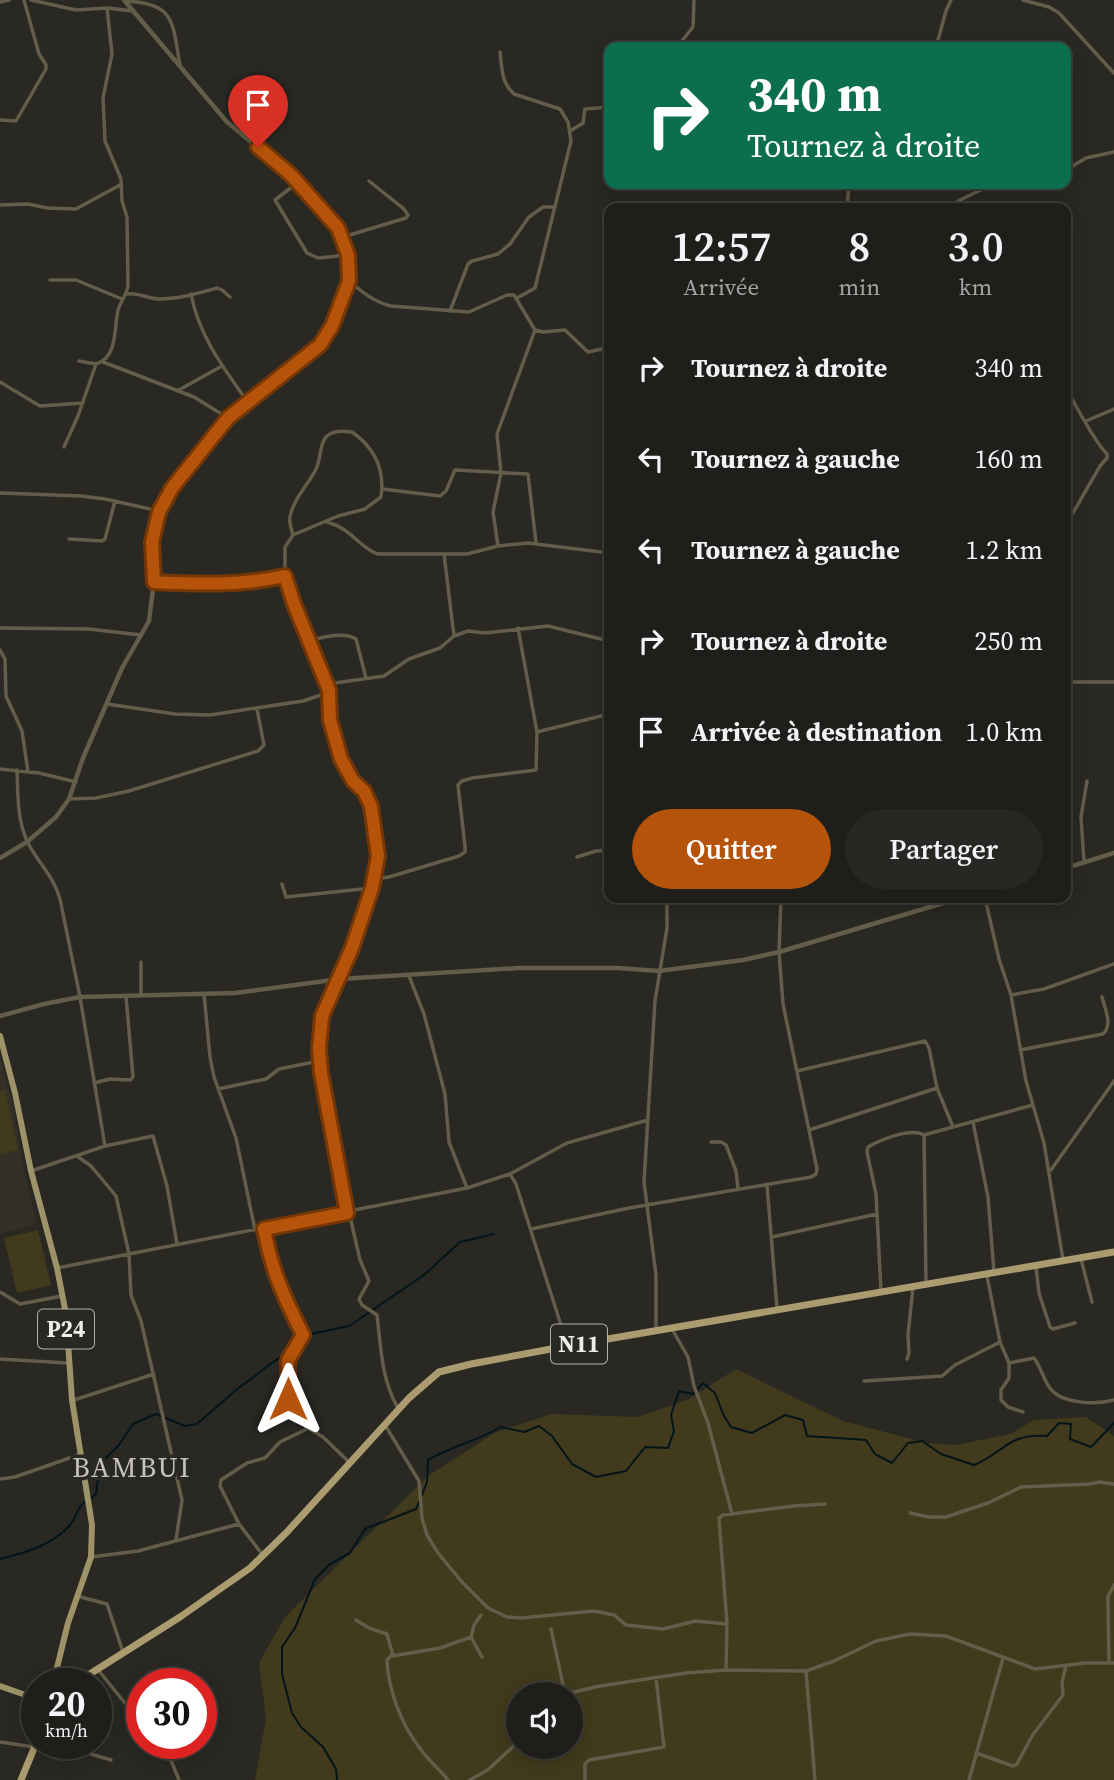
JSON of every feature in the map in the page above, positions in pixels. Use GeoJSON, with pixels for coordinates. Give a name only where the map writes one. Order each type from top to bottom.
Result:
{"type":"FeatureCollection","features":[{"type":"Feature","properties":{"kind":"highway","name":"N11"},"geometry":{"type":"LineString","coordinates":[[97,1668],[222,1589],[264,1556],[399,1409],[425,1383],[448,1369],[1114,1252]]}},
{"type":"Feature","properties":{"kind":"highway"},"geometry":{"type":"LineString","coordinates":[[21,1780],[29,1759]]}},
{"type":"Feature","properties":{"kind":"main road","name":"P24"},"geometry":{"type":"LineString","coordinates":[[0,1036],[66,1314],[67,1363],[92,1517],[91,1557],[68,1623],[57,1668]]}},
{"type":"Feature","properties":{"kind":"main road"},"geometry":{"type":"LineString","coordinates":[[0,1686],[21,1693]]}},
{"type":"Feature","properties":{"kind":"street"},"geometry":{"type":"LineString","coordinates":[[0,2],[9,0]]}},
{"type":"Feature","properties":{"kind":"street"},"geometry":{"type":"LineString","coordinates":[[0,120],[16,121],[46,69],[39,54],[24,0]]}},
{"type":"Feature","properties":{"kind":"street"},"geometry":{"type":"LineString","coordinates":[[31,0],[54,2],[76,10],[107,8],[133,11]]}},
{"type":"Feature","properties":{"kind":"street"},"geometry":{"type":"LineString","coordinates":[[681,42],[693,27],[694,0]]}},
{"type":"Feature","properties":{"kind":"street"},"geometry":{"type":"LineString","coordinates":[[937,42],[951,0]]}},
{"type":"Feature","properties":{"kind":"street"},"geometry":{"type":"LineString","coordinates":[[1023,0],[1049,7],[1059,13],[1114,74]]}},
{"type":"Feature","properties":{"kind":"street"},"geometry":{"type":"LineString","coordinates":[[0,858],[27,842],[56,817],[69,799],[122,668],[149,621],[154,582],[151,552],[159,512],[172,488],[228,418],[320,345],[332,326],[349,281],[348,255],[338,228],[271,157],[227,122],[125,1]]}},
{"type":"Feature","properties":{"kind":"street"},"geometry":{"type":"LineString","coordinates":[[125,1],[150,4],[169,15],[181,68]]}},
{"type":"Feature","properties":{"kind":"street"},"geometry":{"type":"LineString","coordinates":[[107,8],[112,54],[103,98],[105,141],[121,179],[128,229],[127,294]]}},
{"type":"Feature","properties":{"kind":"street"},"geometry":{"type":"LineString","coordinates":[[500,52],[503,80],[509,89],[514,94],[560,109],[570,131],[571,141],[535,289],[517,298]]}},
{"type":"Feature","properties":{"kind":"street"},"geometry":{"type":"LineString","coordinates":[[570,131],[583,123],[585,109],[604,107]]}},
{"type":"Feature","properties":{"kind":"street"},"geometry":{"type":"LineString","coordinates":[[1071,167],[1086,159],[1114,152]]}},
{"type":"Feature","properties":{"kind":"street"},"geometry":{"type":"LineString","coordinates":[[343,237],[406,219],[408,215],[369,181]]}},
{"type":"Feature","properties":{"kind":"street"},"geometry":{"type":"LineString","coordinates":[[297,183],[275,200],[303,249],[318,258],[348,255]]}},
{"type":"Feature","properties":{"kind":"street"},"geometry":{"type":"LineString","coordinates":[[0,205],[27,204],[76,209],[120,185]]}},
{"type":"Feature","properties":{"kind":"street"},"geometry":{"type":"LineString","coordinates":[[956,203],[983,189]]}},
{"type":"Feature","properties":{"kind":"street"},"geometry":{"type":"LineString","coordinates":[[450,311],[471,261],[498,254],[543,206],[555,207]]}},
{"type":"Feature","properties":{"kind":"street"},"geometry":{"type":"LineString","coordinates":[[50,279],[76,280],[122,299]]}},
{"type":"Feature","properties":{"kind":"street"},"geometry":{"type":"LineString","coordinates":[[349,281],[380,303],[450,311],[469,312],[511,294],[517,298],[535,330],[497,434],[501,473],[493,512],[498,546]]}},
{"type":"Feature","properties":{"kind":"street"},"geometry":{"type":"LineString","coordinates":[[79,362],[96,364],[103,362],[109,355],[116,337],[116,320],[122,299],[127,294],[162,299],[217,288],[230,297]]}},
{"type":"Feature","properties":{"kind":"street"},"geometry":{"type":"LineString","coordinates":[[191,294],[197,321],[206,341],[247,401]]}},
{"type":"Feature","properties":{"kind":"street"},"geometry":{"type":"LineString","coordinates":[[535,330],[565,330],[588,352],[604,350]]}},
{"type":"Feature","properties":{"kind":"street"},"geometry":{"type":"LineString","coordinates":[[103,362],[194,397],[228,418]]}},
{"type":"Feature","properties":{"kind":"street"},"geometry":{"type":"LineString","coordinates":[[64,447],[96,364]]}},
{"type":"Feature","properties":{"kind":"street"},"geometry":{"type":"LineString","coordinates":[[177,391],[222,366]]}},
{"type":"Feature","properties":{"kind":"street"},"geometry":{"type":"LineString","coordinates":[[0,382],[40,405],[83,403]]}},
{"type":"Feature","properties":{"kind":"street"},"geometry":{"type":"LineString","coordinates":[[1071,397],[1099,447],[1107,454],[1071,516]]}},
{"type":"Feature","properties":{"kind":"street"},"geometry":{"type":"LineString","coordinates":[[1086,421],[1114,409]]}},
{"type":"Feature","properties":{"kind":"street"},"geometry":{"type":"LineString","coordinates":[[293,535],[289,517],[291,510],[316,471],[323,442],[327,436],[342,430],[352,432],[374,452],[379,464],[381,497],[374,504],[354,513],[334,517],[293,535],[285,547],[285,576],[329,690],[330,720],[341,759],[353,781],[364,791],[371,806],[378,856],[372,888],[340,979],[322,1016],[319,1061],[348,1213],[360,1260],[369,1281],[359,1299],[362,1305],[377,1315],[380,1352],[387,1386],[399,1409]]}},
{"type":"Feature","properties":{"kind":"street"},"geometry":{"type":"LineString","coordinates":[[382,489],[440,496],[446,491],[455,470],[523,473],[529,477],[536,543]]}},
{"type":"Feature","properties":{"kind":"street"},"geometry":{"type":"LineString","coordinates":[[0,493],[81,496],[159,512]]}},
{"type":"Feature","properties":{"kind":"street"},"geometry":{"type":"LineString","coordinates":[[69,539],[105,539],[115,501]]}},
{"type":"Feature","properties":{"kind":"street"},"geometry":{"type":"LineString","coordinates":[[327,522],[348,530],[372,552],[378,554],[478,552],[498,546],[536,543],[604,552]]}},
{"type":"Feature","properties":{"kind":"street"},"geometry":{"type":"LineString","coordinates":[[444,554],[454,636]]}},
{"type":"Feature","properties":{"kind":"street"},"geometry":{"type":"LineString","coordinates":[[154,582],[215,585],[251,583],[285,576]]}},
{"type":"Feature","properties":{"kind":"street"},"geometry":{"type":"LineString","coordinates":[[107,704],[175,714],[210,715],[315,698],[335,683],[384,676],[409,659],[440,648],[454,636],[468,631],[485,633],[548,626],[604,639]]}},
{"type":"Feature","properties":{"kind":"street"},"geometry":{"type":"LineString","coordinates":[[0,628],[89,629],[142,635]]}},
{"type":"Feature","properties":{"kind":"street"},"geometry":{"type":"LineString","coordinates":[[374,878],[403,873],[465,852],[458,785],[462,781],[536,770],[537,732],[519,628]]}},
{"type":"Feature","properties":{"kind":"street"},"geometry":{"type":"LineString","coordinates":[[309,640],[352,636],[356,639],[366,679]]}},
{"type":"Feature","properties":{"kind":"street"},"geometry":{"type":"LineString","coordinates":[[0,650],[5,659],[6,696],[20,727],[28,772]]}},
{"type":"Feature","properties":{"kind":"street"},"geometry":{"type":"LineString","coordinates":[[1071,682],[1114,682]]}},
{"type":"Feature","properties":{"kind":"street"},"geometry":{"type":"LineString","coordinates":[[0,696],[6,696]]}},
{"type":"Feature","properties":{"kind":"street"},"geometry":{"type":"LineString","coordinates":[[69,799],[96,798],[129,791],[258,751],[264,745],[257,709]]}},
{"type":"Feature","properties":{"kind":"street"},"geometry":{"type":"LineString","coordinates":[[537,732],[604,715]]}},
{"type":"Feature","properties":{"kind":"street"},"geometry":{"type":"LineString","coordinates":[[0,769],[76,782]]}},
{"type":"Feature","properties":{"kind":"street"},"geometry":{"type":"LineString","coordinates":[[17,770],[19,813],[27,842],[55,884],[80,998],[105,1146]]}},
{"type":"Feature","properties":{"kind":"street"},"geometry":{"type":"LineString","coordinates":[[1084,862],[1081,817],[1087,781]]}},
{"type":"Feature","properties":{"kind":"street"},"geometry":{"type":"LineString","coordinates":[[577,857],[604,850]]}},
{"type":"Feature","properties":{"kind":"street"},"geometry":{"type":"LineString","coordinates":[[1071,866],[1114,853]]}},
{"type":"Feature","properties":{"kind":"street"},"geometry":{"type":"LineString","coordinates":[[282,884],[286,897],[372,888]]}},
{"type":"Feature","properties":{"kind":"street"},"geometry":{"type":"LineString","coordinates":[[656,1331],[656,1275],[644,1182],[659,971],[667,928],[667,903]]}},
{"type":"Feature","properties":{"kind":"street"},"geometry":{"type":"LineString","coordinates":[[531,1230],[647,1205],[816,1174],[783,1004],[779,952],[780,903]]}},
{"type":"Feature","properties":{"kind":"street"},"geometry":{"type":"LineString","coordinates":[[0,1016],[80,998],[262,990],[303,982],[340,979],[519,968],[659,971],[743,960],[779,952],[931,903]]}},
{"type":"Feature","properties":{"kind":"street"},"geometry":{"type":"LineString","coordinates":[[986,903],[1011,995],[1020,1050],[1050,1172],[1063,1260]]}},
{"type":"Feature","properties":{"kind":"street"},"geometry":{"type":"LineString","coordinates":[[141,962],[141,995]]}},
{"type":"Feature","properties":{"kind":"street"},"geometry":{"type":"LineString","coordinates":[[1011,995],[1044,989],[1114,964]]}},
{"type":"Feature","properties":{"kind":"street"},"geometry":{"type":"LineString","coordinates":[[409,975],[419,998],[443,1087],[449,1142],[467,1188]]}},
{"type":"Feature","properties":{"kind":"street"},"geometry":{"type":"LineString","coordinates":[[204,994],[209,1057],[236,1138],[255,1230]]}},
{"type":"Feature","properties":{"kind":"street"},"geometry":{"type":"LineString","coordinates":[[94,1083],[110,1079],[130,1080],[133,1077],[125,996]]}},
{"type":"Feature","properties":{"kind":"street"},"geometry":{"type":"LineString","coordinates":[[1020,1050],[1103,1034],[1109,1024],[1102,997]]}},
{"type":"Feature","properties":{"kind":"street"},"geometry":{"type":"LineString","coordinates":[[797,1071],[925,1041],[929,1048],[937,1088],[953,1127]]}},
{"type":"Feature","properties":{"kind":"street"},"geometry":{"type":"LineString","coordinates":[[218,1089],[265,1079],[279,1069],[319,1061]]}},
{"type":"Feature","properties":{"kind":"street"},"geometry":{"type":"LineString","coordinates":[[1050,1172],[1114,1081]]}},
{"type":"Feature","properties":{"kind":"street"},"geometry":{"type":"LineString","coordinates":[[809,1130],[937,1088]]}},
{"type":"Feature","properties":{"kind":"street"},"geometry":{"type":"LineString","coordinates":[[881,1291],[876,1194],[868,1147],[915,1131],[924,1135],[1033,1105]]}},
{"type":"Feature","properties":{"kind":"street"},"geometry":{"type":"LineString","coordinates":[[57,1268],[467,1188],[510,1174],[567,1143],[648,1120]]}},
{"type":"Feature","properties":{"kind":"street"},"geometry":{"type":"LineString","coordinates":[[973,1122],[988,1197],[990,1273],[1000,1342],[1009,1363],[1009,1378],[1001,1390],[1001,1400],[1008,1407],[1023,1412]]}},
{"type":"Feature","properties":{"kind":"street"},"geometry":{"type":"LineString","coordinates":[[31,1171],[105,1146],[150,1135],[154,1138],[167,1186],[177,1244]]}},
{"type":"Feature","properties":{"kind":"street"},"geometry":{"type":"LineString","coordinates":[[924,1135],[926,1284]]}},
{"type":"Feature","properties":{"kind":"street"},"geometry":{"type":"LineString","coordinates":[[711,1142],[726,1145],[736,1171],[738,1189]]}},
{"type":"Feature","properties":{"kind":"street"},"geometry":{"type":"LineString","coordinates":[[77,1156],[91,1166],[116,1196],[129,1254],[131,1296],[138,1308],[182,1500],[176,1540]]}},
{"type":"Feature","properties":{"kind":"street"},"geometry":{"type":"LineString","coordinates":[[510,1174],[516,1184],[567,1346]]}},
{"type":"Feature","properties":{"kind":"street"},"geometry":{"type":"LineString","coordinates":[[767,1185],[778,1310]]}},
{"type":"Feature","properties":{"kind":"street"},"geometry":{"type":"LineString","coordinates":[[772,1237],[877,1214]]}},
{"type":"Feature","properties":{"kind":"street"},"geometry":{"type":"LineString","coordinates":[[264,1229],[279,1287],[303,1334],[288,1360],[288,1399],[307,1429],[323,1437],[350,1463]]}},
{"type":"Feature","properties":{"kind":"street"},"geometry":{"type":"LineString","coordinates":[[1080,1257],[1092,1302]]}},
{"type":"Feature","properties":{"kind":"street"},"geometry":{"type":"LineString","coordinates":[[1035,1265],[1039,1293],[1050,1327],[1053,1329],[1075,1323]]}},
{"type":"Feature","properties":{"kind":"street"},"geometry":{"type":"LineString","coordinates":[[907,1359],[913,1287]]}},
{"type":"Feature","properties":{"kind":"street"},"geometry":{"type":"LineString","coordinates":[[0,1292],[20,1304],[62,1296]]}},
{"type":"Feature","properties":{"kind":"street"},"geometry":{"type":"LineString","coordinates":[[672,1329],[688,1357],[732,1514]]}},
{"type":"Feature","properties":{"kind":"street"},"geometry":{"type":"LineString","coordinates":[[864,1381],[942,1376],[955,1365],[1000,1342]]}},
{"type":"Feature","properties":{"kind":"street"},"geometry":{"type":"LineString","coordinates":[[1009,1363],[1034,1358],[1052,1391],[1077,1402],[1092,1404],[1114,1400]]}},
{"type":"Feature","properties":{"kind":"street"},"geometry":{"type":"LineString","coordinates":[[0,1359],[67,1363]]}},
{"type":"Feature","properties":{"kind":"street"},"geometry":{"type":"LineString","coordinates":[[72,1400],[154,1374]]}},
{"type":"Feature","properties":{"kind":"street"},"geometry":{"type":"LineString","coordinates":[[385,1425],[419,1481],[422,1518],[427,1535],[446,1563],[488,1608],[507,1617],[521,1618],[594,1611],[614,1615],[626,1625],[663,1629],[696,1621],[727,1624]]}},
{"type":"Feature","properties":{"kind":"street"},"geometry":{"type":"LineString","coordinates":[[264,1556],[239,1524],[220,1486],[222,1480],[247,1463],[265,1458],[280,1443],[307,1429]]}},
{"type":"Feature","properties":{"kind":"street"},"geometry":{"type":"LineString","coordinates":[[0,1479],[80,1454]]}},
{"type":"Feature","properties":{"kind":"street"},"geometry":{"type":"LineString","coordinates":[[910,1513],[946,1517],[988,1503],[1021,1487],[1090,1485],[1099,1482],[1114,1484]]}},
{"type":"Feature","properties":{"kind":"street"},"geometry":{"type":"LineString","coordinates":[[726,1670],[727,1624],[720,1516],[825,1504]]}},
{"type":"Feature","properties":{"kind":"street"},"geometry":{"type":"LineString","coordinates":[[91,1557],[138,1551],[239,1524]]}},
{"type":"Feature","properties":{"kind":"street"},"geometry":{"type":"LineString","coordinates":[[583,1691],[656,1678],[726,1670],[806,1671],[877,1641],[910,1634],[946,1636],[1035,1669],[1112,1662],[1108,1596],[1114,1585]]}},
{"type":"Feature","properties":{"kind":"street"},"geometry":{"type":"LineString","coordinates":[[77,1596],[107,1604],[123,1652]]}},
{"type":"Feature","properties":{"kind":"street"},"geometry":{"type":"LineString","coordinates":[[481,1615],[474,1625],[471,1637],[482,1657]]}},
{"type":"Feature","properties":{"kind":"street"},"geometry":{"type":"LineString","coordinates":[[356,1620],[387,1634],[392,1655]]}},
{"type":"Feature","properties":{"kind":"street"},"geometry":{"type":"LineString","coordinates":[[551,1629],[562,1682]]}},
{"type":"Feature","properties":{"kind":"street"},"geometry":{"type":"LineString","coordinates":[[448,1780],[418,1746],[402,1718],[388,1676],[387,1660],[392,1655],[422,1652],[471,1637]]}},
{"type":"Feature","properties":{"kind":"street"},"geometry":{"type":"LineString","coordinates":[[970,1780],[1003,1658]]}},
{"type":"Feature","properties":{"kind":"street"},"geometry":{"type":"LineString","coordinates":[[976,1753],[1013,1766],[1017,1764],[1032,1736],[1063,1695],[1062,1682],[1066,1665]]}},
{"type":"Feature","properties":{"kind":"street"},"geometry":{"type":"LineString","coordinates":[[806,1671],[815,1780]]}},
{"type":"Feature","properties":{"kind":"street"},"geometry":{"type":"LineString","coordinates":[[585,1780],[585,1764],[589,1760],[664,1747],[656,1678]]}},
{"type":"Feature","properties":{"kind":"street"},"geometry":{"type":"LineString","coordinates":[[112,1688],[126,1703]]}},
{"type":"Feature","properties":{"kind":"street"},"geometry":{"type":"LineString","coordinates":[[0,1742],[21,1743]]}},
{"type":"Feature","properties":{"kind":"street"},"geometry":{"type":"LineString","coordinates":[[470,1780],[489,1769],[506,1753]]}},
{"type":"Feature","properties":{"kind":"street"},"geometry":{"type":"LineString","coordinates":[[170,1759],[179,1780]]}},
{"type":"Feature","properties":{"kind":"shaded area"},"geometry":{"type":"Polygon","coordinates":[[[0,1058],[12,1100],[36,1224],[0,1234],[0,1058]]]}},
{"type":"Feature","properties":{"kind":"shaded area"},"geometry":{"type":"Polygon","coordinates":[[[5,1089],[18,1150],[0,1154],[0,1091],[5,1089]]]}},
{"type":"Feature","properties":{"kind":"shaded area"},"geometry":{"type":"Polygon","coordinates":[[[38,1230],[51,1285],[17,1293],[4,1238],[38,1230]]]}},
{"type":"Feature","properties":{"kind":"shaded area"},"geometry":{"type":"Polygon","coordinates":[[[736,1369],[843,1421],[927,1443],[956,1445],[1010,1434],[1034,1420],[1086,1417],[1114,1436],[1114,1780],[255,1780],[266,1718],[259,1663],[285,1617],[428,1476],[496,1432],[552,1414],[638,1417],[689,1399],[736,1369]]]}},
{"type":"Feature","properties":{"kind":"waterway"},"geometry":{"type":"LineString","coordinates":[[300,1342],[311,1334],[349,1326],[424,1275],[460,1242],[494,1234]]}},
{"type":"Feature","properties":{"kind":"waterway"},"geometry":{"type":"LineString","coordinates":[[90,1499],[96,1494],[103,1461],[119,1445],[133,1424],[156,1414],[185,1426],[197,1424],[236,1390],[296,1345]]}},
{"type":"Feature","properties":{"kind":"waterway"},"geometry":{"type":"LineString","coordinates":[[422,1495],[427,1482],[428,1460],[501,1427],[524,1432],[539,1426],[552,1436],[572,1464],[596,1477],[626,1471],[645,1447],[668,1448],[674,1431],[671,1415],[679,1391],[693,1394],[703,1383],[715,1393],[731,1427],[752,1433],[785,1415],[803,1420],[807,1436],[866,1440],[875,1454],[892,1463],[908,1443],[922,1441],[941,1454],[974,1465],[1015,1440],[1047,1436],[1059,1423],[1071,1424],[1070,1439],[1091,1447],[1114,1423]]}},
{"type":"Feature","properties":{"kind":"waterway"},"geometry":{"type":"LineString","coordinates":[[337,1780],[336,1769],[323,1747],[301,1727],[292,1713],[282,1674],[282,1647],[295,1628],[315,1579],[330,1564],[350,1553],[365,1529],[416,1509],[420,1500]]}},
{"type":"Feature","properties":{"kind":"waterway"},"geometry":{"type":"LineString","coordinates":[[0,1559],[28,1551],[55,1538],[70,1525],[85,1502]]}},
{"type":"Feature","properties":{"kind":"district","name":"BAMBUI"},"geometry":{"type":"Point","coordinates":[132,1467]}},
{"type":"Feature","properties":{"kind":"route"},"geometry":{"type":"LineString","coordinates":[[258,147],[291,175],[338,228],[348,255],[349,281],[332,326],[320,345],[228,418],[172,488],[159,512],[151,552],[154,582],[215,585],[251,583],[285,576],[329,690],[330,720],[341,759],[353,781],[368,797],[373,817],[378,856],[374,878],[352,948],[322,1016],[319,1049],[347,1213],[264,1229],[271,1263],[303,1335],[288,1360],[288,1399]]}}]}
